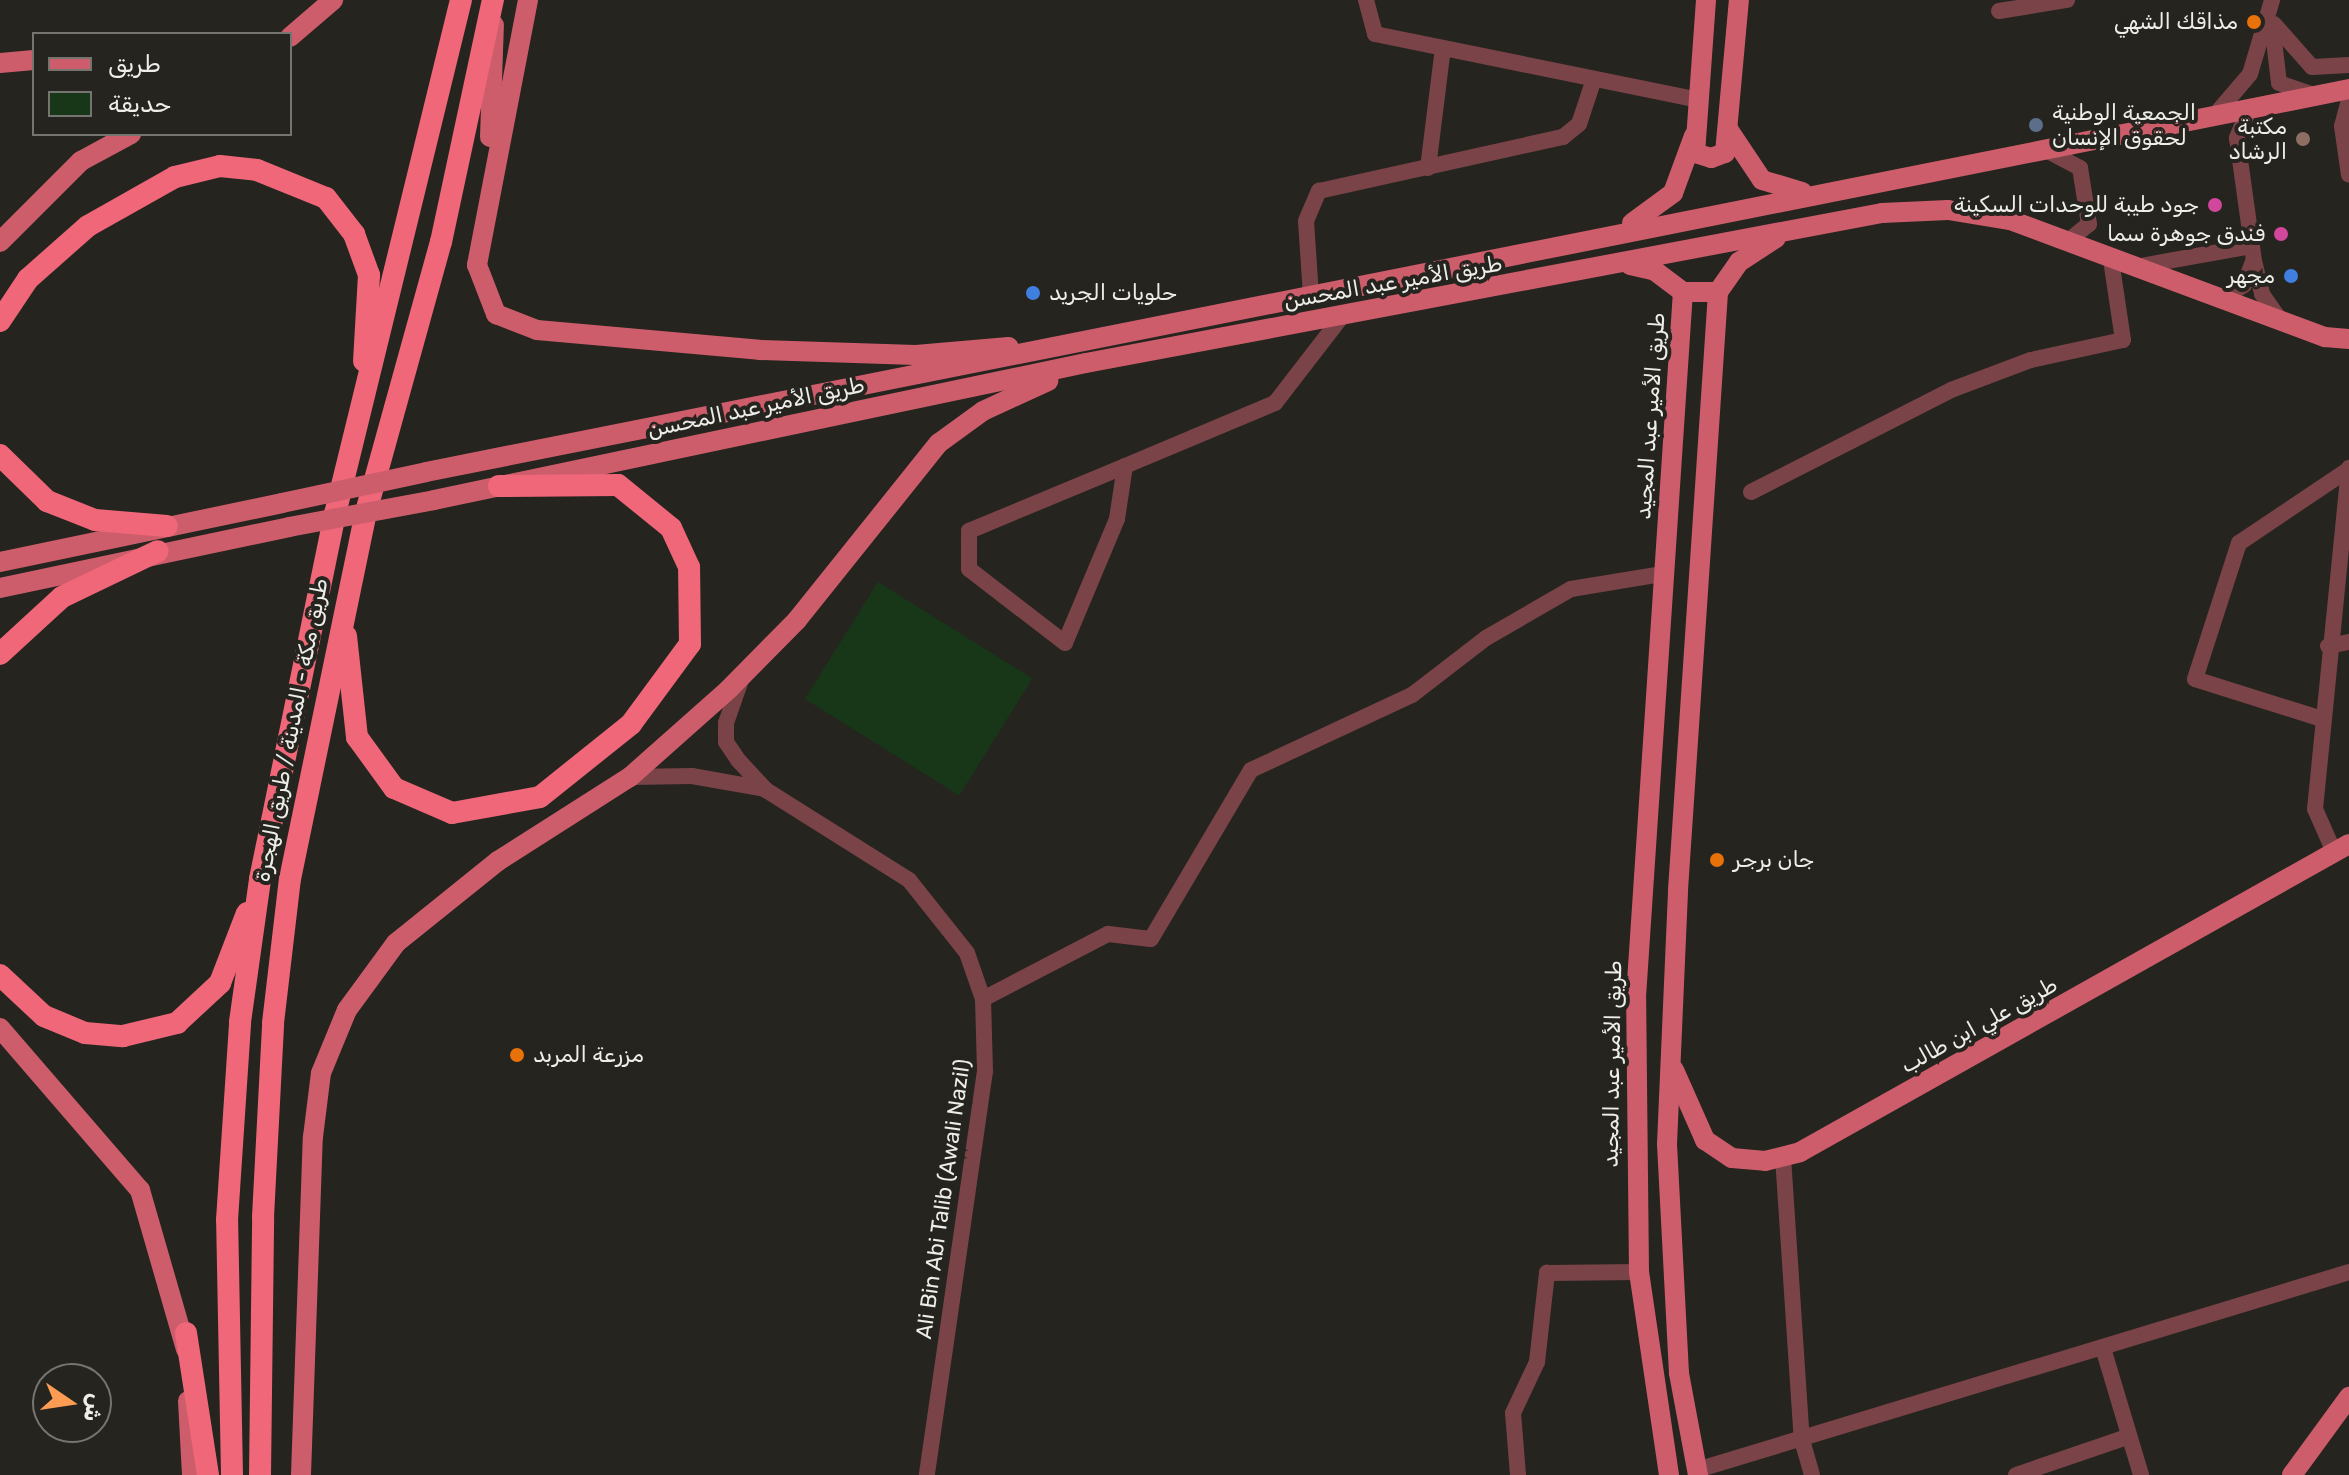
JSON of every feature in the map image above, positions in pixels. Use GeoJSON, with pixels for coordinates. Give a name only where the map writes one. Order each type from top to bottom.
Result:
{"type":"FeatureCollection","features":[{"type":"Feature","properties":{"kind":"highway","name":"طريق مكة - المدينة / طريق الهجرة"},"geometry":{"type":"LineString","coordinates":[[232,1475],[227,1220],[240,1022],[260,879],[361,419],[461,0]]}},
{"type":"Feature","properties":{"kind":"highway","name":"طريق مكة - المدينة / طريق الهجرة"},"geometry":{"type":"LineString","coordinates":[[260,1475],[273,1023],[290,879],[344,606],[366,512],[441,242],[494,0]]}},
{"type":"Feature","properties":{"kind":"highway"},"geometry":{"type":"LineString","coordinates":[[0,321],[28,279],[88,226],[175,177],[220,166],[280,176],[326,198],[354,234],[369,275],[361,419]]}},
{"type":"Feature","properties":{"kind":"highway"},"geometry":{"type":"LineString","coordinates":[[0,455],[47,501],[95,520],[167,526]]}},
{"type":"Feature","properties":{"kind":"highway"},"geometry":{"type":"LineString","coordinates":[[344,606],[357,737],[394,788],[452,813],[540,797],[631,724],[673,674],[690,644],[689,567],[671,528],[618,485],[499,486]]}},
{"type":"Feature","properties":{"kind":"highway"},"geometry":{"type":"LineString","coordinates":[[0,654],[62,597],[158,551]]}},
{"type":"Feature","properties":{"kind":"highway"},"geometry":{"type":"LineString","coordinates":[[0,975],[44,1016],[85,1033],[123,1036],[177,1023],[220,983],[260,879]]}},
{"type":"Feature","properties":{"kind":"highway"},"geometry":{"type":"LineString","coordinates":[[186,1333],[208,1475]]}},
{"type":"Feature","properties":{"kind":"main road"},"geometry":{"type":"LineString","coordinates":[[292,34],[333,0]]}},
{"type":"Feature","properties":{"kind":"main road"},"geometry":{"type":"LineString","coordinates":[[486,213],[494,0]]}},
{"type":"Feature","properties":{"kind":"main road"},"geometry":{"type":"LineString","coordinates":[[528,0],[477,265],[486,296],[512,324],[537,330],[916,355],[1077,341]]}},
{"type":"Feature","properties":{"kind":"main road"},"geometry":{"type":"LineString","coordinates":[[1706,0],[1695,153],[1711,158],[1725,153],[1739,0]]}},
{"type":"Feature","properties":{"kind":"main road"},"geometry":{"type":"LineString","coordinates":[[0,63],[32,60]]}},
{"type":"Feature","properties":{"kind":"main road","name":"طريق الأمير عبد المحسن"},"geometry":{"type":"LineString","coordinates":[[0,562],[426,472],[1814,193],[2349,89]]}},
{"type":"Feature","properties":{"kind":"main road"},"geometry":{"type":"LineString","coordinates":[[1615,233],[1673,193],[1697,125]]}},
{"type":"Feature","properties":{"kind":"main road"},"geometry":{"type":"LineString","coordinates":[[1728,128],[1762,180],[1814,193]]}},
{"type":"Feature","properties":{"kind":"main road"},"geometry":{"type":"LineString","coordinates":[[0,242],[81,161],[127,136]]}},
{"type":"Feature","properties":{"kind":"main road","name":"طريق الأمير عبد المحسن"},"geometry":{"type":"LineString","coordinates":[[0,588],[158,551],[434,500],[1086,363],[1882,213],[1948,210],[2010,220],[2220,300],[2281,321],[2349,339]]}},
{"type":"Feature","properties":{"kind":"main road"},"geometry":{"type":"LineString","coordinates":[[1698,1472],[1679,1373],[1669,1056],[1718,292],[1739,262],[1789,230]]}},
{"type":"Feature","properties":{"kind":"main road"},"geometry":{"type":"LineString","coordinates":[[1622,264],[1655,271],[1683,292]]}},
{"type":"Feature","properties":{"kind":"main road","name":"طريق الأمير عبد المجيد"},"geometry":{"type":"LineString","coordinates":[[1669,1475],[1639,1272],[1636,997],[1683,292],[1718,292]]}},
{"type":"Feature","properties":{"kind":"main road"},"geometry":{"type":"LineString","coordinates":[[301,1475],[313,1137],[321,1073],[347,1010],[396,943],[498,861],[630,777],[742,676],[939,443],[983,411],[1086,363]]}},
{"type":"Feature","properties":{"kind":"main road","name":"طريق علي ابن طالب"},"geometry":{"type":"LineString","coordinates":[[1669,1056],[1705,1140],[1732,1158],[1783,1157],[2342,848]]}},
{"type":"Feature","properties":{"kind":"main road"},"geometry":{"type":"LineString","coordinates":[[0,1028],[140,1190],[186,1333],[192,1475]]}},
{"type":"Feature","properties":{"kind":"main road"},"geometry":{"type":"LineString","coordinates":[[2292,1475],[2349,1397]]}},
{"type":"Feature","properties":{"kind":"street"},"geometry":{"type":"LineString","coordinates":[[1366,0],[1375,34],[1698,100]]}},
{"type":"Feature","properties":{"kind":"street"},"geometry":{"type":"LineString","coordinates":[[1999,11],[2067,0]]}},
{"type":"Feature","properties":{"kind":"street"},"geometry":{"type":"LineString","coordinates":[[2274,0],[2271,69],[2279,83],[2317,95]]}},
{"type":"Feature","properties":{"kind":"street"},"geometry":{"type":"LineString","coordinates":[[2237,138],[2211,116],[2250,74],[2274,0]]}},
{"type":"Feature","properties":{"kind":"street"},"geometry":{"type":"LineString","coordinates":[[2274,24],[2312,67],[2349,65]]}},
{"type":"Feature","properties":{"kind":"street"},"geometry":{"type":"LineString","coordinates":[[1428,168],[1443,48]]}},
{"type":"Feature","properties":{"kind":"street"},"geometry":{"type":"LineString","coordinates":[[1311,296],[1306,221],[1313,196],[1563,137],[1579,124],[1594,79]]}},
{"type":"Feature","properties":{"kind":"street"},"geometry":{"type":"LineString","coordinates":[[2349,100],[2342,126],[2349,175]]}},
{"type":"Feature","properties":{"kind":"street"},"geometry":{"type":"LineString","coordinates":[[2250,107],[2237,138],[2253,253],[2262,294],[2281,321]]}},
{"type":"Feature","properties":{"kind":"street"},"geometry":{"type":"LineString","coordinates":[[2041,148],[2080,168],[2089,224],[2067,242]]}},
{"type":"Feature","properties":{"kind":"street"},"geometry":{"type":"LineString","coordinates":[[1751,492],[1951,390],[2031,360],[2123,340],[2121,264],[2253,253]]}},
{"type":"Feature","properties":{"kind":"street"},"geometry":{"type":"LineString","coordinates":[[2220,300],[2244,285],[2253,253]]}},
{"type":"Feature","properties":{"kind":"street"},"geometry":{"type":"LineString","coordinates":[[1125,466],[1117,519],[1065,643],[969,569],[969,531],[1275,403],[1343,315]]}},
{"type":"Feature","properties":{"kind":"street"},"geometry":{"type":"LineString","coordinates":[[2342,848],[2315,809],[2347,470]]}},
{"type":"Feature","properties":{"kind":"street"},"geometry":{"type":"LineString","coordinates":[[2322,719],[2195,679],[2239,543],[2347,470]]}},
{"type":"Feature","properties":{"kind":"street"},"geometry":{"type":"LineString","coordinates":[[983,999],[1108,934],[1151,939],[1251,770],[1412,695],[1486,638],[1571,589],[1663,574]]}},
{"type":"Feature","properties":{"kind":"street"},"geometry":{"type":"LineString","coordinates":[[2328,646],[2349,642]]}},
{"type":"Feature","properties":{"kind":"street"},"geometry":{"type":"LineString","coordinates":[[742,676],[726,742],[766,790]]}},
{"type":"Feature","properties":{"kind":"street"},"geometry":{"type":"LineString","coordinates":[[630,777],[692,776],[766,790]]}},
{"type":"Feature","properties":{"kind":"street","name":"Ali Bin Abi Talib (Awali Nazil)"},"geometry":{"type":"LineString","coordinates":[[766,790],[909,880],[951,927],[983,999],[985,1071],[927,1475]]}},
{"type":"Feature","properties":{"kind":"street"},"geometry":{"type":"LineString","coordinates":[[1783,1157],[1802,1440],[1812,1475]]}},
{"type":"Feature","properties":{"kind":"street"},"geometry":{"type":"LineString","coordinates":[[1518,1475],[1513,1413],[1537,1362],[1547,1273],[1639,1272]]}},
{"type":"Feature","properties":{"kind":"street"},"geometry":{"type":"LineString","coordinates":[[1698,1472],[2349,1272]]}},
{"type":"Feature","properties":{"kind":"street"},"geometry":{"type":"LineString","coordinates":[[2103,1348],[2127,1437],[2141,1475]]}},
{"type":"Feature","properties":{"kind":"street"},"geometry":{"type":"LineString","coordinates":[[2016,1475],[2127,1437]]}},
{"type":"Feature","properties":{"kind":"green space"},"geometry":{"type":"Polygon","coordinates":[[[878,582],[1032,678],[959,795],[805,699],[878,582]]]}},
{"type":"Feature","properties":{"kind":"place","name":"مذاقك الشهي"},"geometry":{"type":"Point","coordinates":[2254,22]}},
{"type":"Feature","properties":{"kind":"place","name":"الجمعية الوطنية لحقوق الإنسان"},"geometry":{"type":"Point","coordinates":[2036,125]}},
{"type":"Feature","properties":{"kind":"place","name":"مكتبة الرشاد"},"geometry":{"type":"Point","coordinates":[2303,139]}},
{"type":"Feature","properties":{"kind":"place","name":"جود طيبة للوحدات السكينة"},"geometry":{"type":"Point","coordinates":[2215,205]}},
{"type":"Feature","properties":{"kind":"place","name":"فندق جوهرة سما"},"geometry":{"type":"Point","coordinates":[2281,234]}},
{"type":"Feature","properties":{"kind":"place","name":"مجهر"},"geometry":{"type":"Point","coordinates":[2291,276]}},
{"type":"Feature","properties":{"kind":"place","name":"حلويات الجريد"},"geometry":{"type":"Point","coordinates":[1033,293]}},
{"type":"Feature","properties":{"kind":"place","name":"جان برجر"},"geometry":{"type":"Point","coordinates":[1717,860]}},
{"type":"Feature","properties":{"kind":"place","name":"مزرعة المربد"},"geometry":{"type":"Point","coordinates":[517,1055]}}]}
